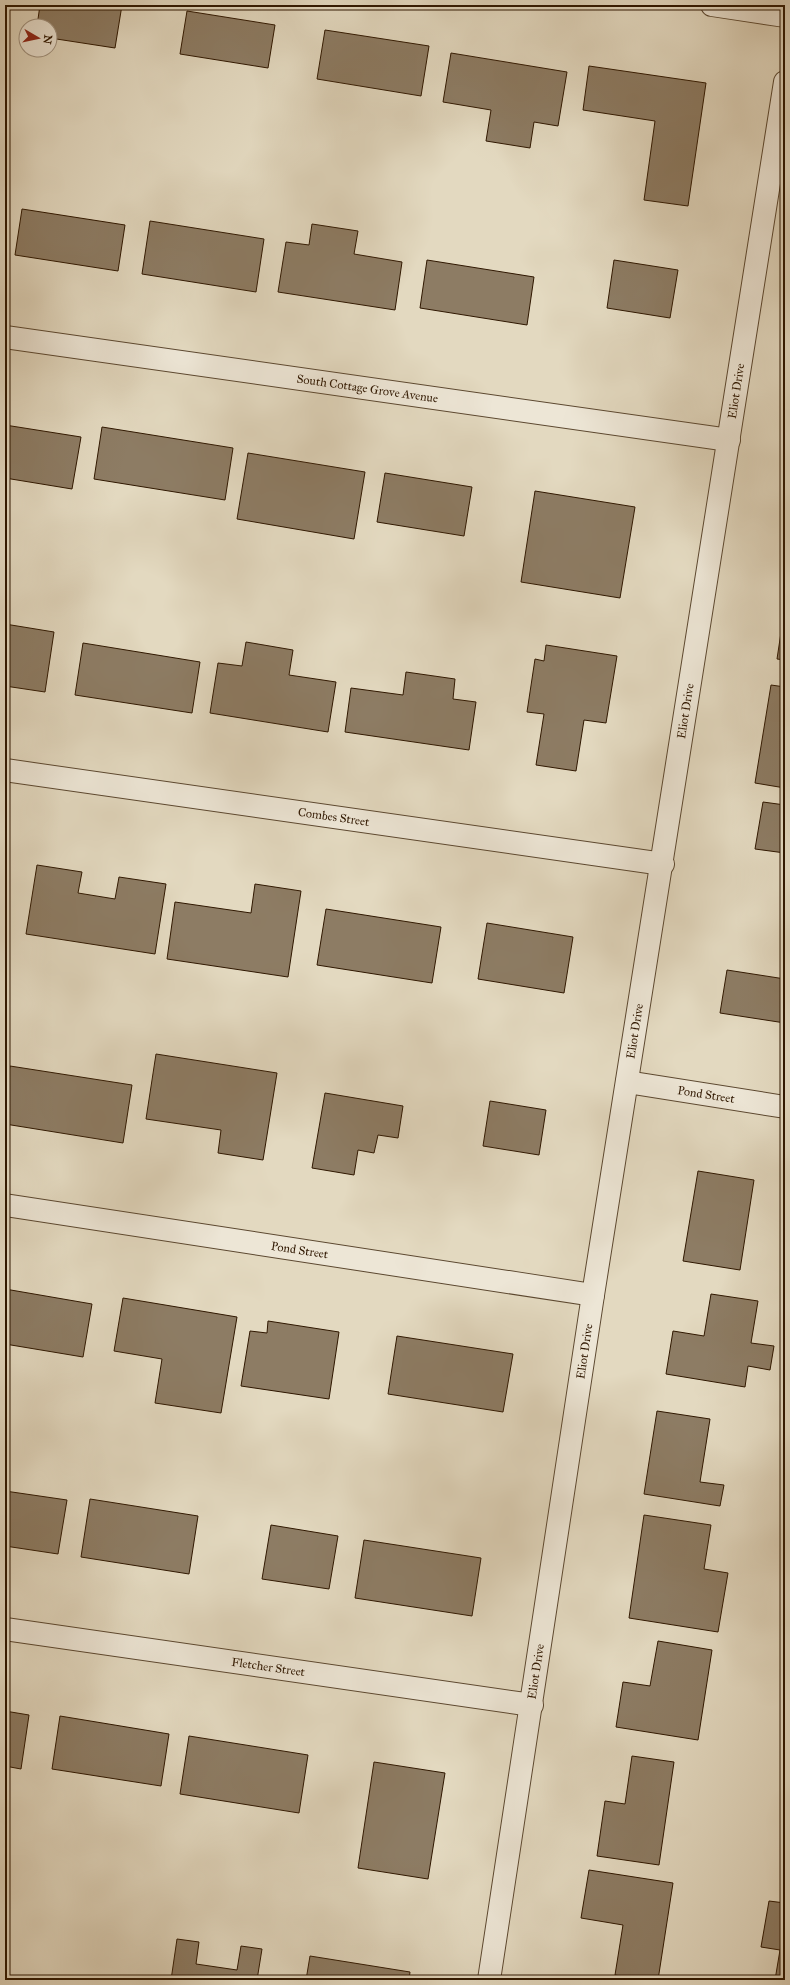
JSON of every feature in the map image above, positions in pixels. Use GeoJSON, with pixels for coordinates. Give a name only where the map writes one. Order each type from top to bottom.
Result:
{"type":"FeatureCollection","features":[{"type":"Feature","properties":{"kind":"street"},"geometry":{"type":"LineString","coordinates":[[712,5],[785,16]]}},
{"type":"Feature","properties":{"kind":"street","name":"Eliot Drive"},"geometry":{"type":"LineString","coordinates":[[489,1980],[532,1705],[593,1295],[663,864],[785,82]]}},
{"type":"Feature","properties":{"kind":"street","name":"South Cottage Grove Avenue"},"geometry":{"type":"LineString","coordinates":[[5,337],[729,440]]}},
{"type":"Feature","properties":{"kind":"street","name":"Combes Street"},"geometry":{"type":"LineString","coordinates":[[5,770],[663,864]]}},
{"type":"Feature","properties":{"kind":"street","name":"Pond Street"},"geometry":{"type":"LineString","coordinates":[[627,1082],[785,1107]]}},
{"type":"Feature","properties":{"kind":"street","name":"Pond Street"},"geometry":{"type":"LineString","coordinates":[[5,1205],[593,1295]]}},
{"type":"Feature","properties":{"kind":"street","name":"Fletcher Street"},"geometry":{"type":"LineString","coordinates":[[5,1629],[532,1705]]}},
{"type":"Feature","properties":{"kind":"building"},"geometry":{"type":"Polygon","coordinates":[[[40,5],[122,5],[115,48],[58,39],[58,18],[38,18],[40,5]]]}},
{"type":"Feature","properties":{"kind":"building"},"geometry":{"type":"Polygon","coordinates":[[[187,11],[275,25],[268,68],[180,54],[187,11]]]}},
{"type":"Feature","properties":{"kind":"building"},"geometry":{"type":"Polygon","coordinates":[[[325,30],[429,46],[421,96],[317,79],[325,30]]]}},
{"type":"Feature","properties":{"kind":"building"},"geometry":{"type":"Polygon","coordinates":[[[451,53],[567,72],[558,126],[534,122],[530,148],[486,141],[491,110],[443,102],[451,53]]]}},
{"type":"Feature","properties":{"kind":"building"},"geometry":{"type":"Polygon","coordinates":[[[589,66],[706,83],[688,206],[644,200],[655,121],[583,110],[589,66]]]}},
{"type":"Feature","properties":{"kind":"building"},"geometry":{"type":"Polygon","coordinates":[[[22,209],[125,225],[118,271],[15,255],[22,209]]]}},
{"type":"Feature","properties":{"kind":"building"},"geometry":{"type":"Polygon","coordinates":[[[150,221],[264,239],[256,292],[142,274],[150,221]]]}},
{"type":"Feature","properties":{"kind":"building"},"geometry":{"type":"Polygon","coordinates":[[[312,224],[358,231],[354,254],[402,262],[395,310],[278,292],[286,242],[309,245],[312,224]]]}},
{"type":"Feature","properties":{"kind":"building"},"geometry":{"type":"Polygon","coordinates":[[[427,260],[534,277],[527,325],[420,308],[427,260]]]}},
{"type":"Feature","properties":{"kind":"building"},"geometry":{"type":"Polygon","coordinates":[[[614,260],[678,270],[670,318],[607,308],[614,260]]]}},
{"type":"Feature","properties":{"kind":"building"},"geometry":{"type":"Polygon","coordinates":[[[5,425],[81,437],[72,489],[5,478],[5,425]]]}},
{"type":"Feature","properties":{"kind":"building"},"geometry":{"type":"Polygon","coordinates":[[[102,427],[233,448],[225,500],[94,479],[102,427]]]}},
{"type":"Feature","properties":{"kind":"building"},"geometry":{"type":"Polygon","coordinates":[[[248,453],[365,472],[354,539],[237,519],[248,453]]]}},
{"type":"Feature","properties":{"kind":"building"},"geometry":{"type":"Polygon","coordinates":[[[385,473],[472,487],[464,536],[377,522],[385,473]]]}},
{"type":"Feature","properties":{"kind":"building"},"geometry":{"type":"Polygon","coordinates":[[[535,491],[635,507],[620,598],[521,582],[535,491]]]}},
{"type":"Feature","properties":{"kind":"building"},"geometry":{"type":"Polygon","coordinates":[[[785,606],[785,660],[777,659],[785,606]]]}},
{"type":"Feature","properties":{"kind":"building"},"geometry":{"type":"Polygon","coordinates":[[[5,624],[54,632],[45,692],[5,686],[5,624]]]}},
{"type":"Feature","properties":{"kind":"building"},"geometry":{"type":"Polygon","coordinates":[[[246,642],[293,650],[289,675],[336,682],[328,732],[210,713],[218,663],[242,666],[246,642]]]}},
{"type":"Feature","properties":{"kind":"building"},"geometry":{"type":"Polygon","coordinates":[[[83,643],[200,662],[192,713],[75,695],[83,643]]]}},
{"type":"Feature","properties":{"kind":"building"},"geometry":{"type":"Polygon","coordinates":[[[546,645],[617,656],[606,723],[584,720],[576,771],[536,765],[544,714],[527,712],[535,659],[544,661],[546,645]]]}},
{"type":"Feature","properties":{"kind":"building"},"geometry":{"type":"Polygon","coordinates":[[[406,672],[455,679],[453,699],[476,702],[469,750],[345,732],[351,688],[403,695],[406,672]]]}},
{"type":"Feature","properties":{"kind":"building"},"geometry":{"type":"Polygon","coordinates":[[[771,685],[785,687],[785,788],[755,783],[771,685]]]}},
{"type":"Feature","properties":{"kind":"building"},"geometry":{"type":"Polygon","coordinates":[[[763,802],[785,805],[785,853],[755,849],[763,802]]]}},
{"type":"Feature","properties":{"kind":"building"},"geometry":{"type":"Polygon","coordinates":[[[37,865],[82,872],[78,893],[115,899],[119,877],[166,884],[155,954],[26,934],[37,865]]]}},
{"type":"Feature","properties":{"kind":"building"},"geometry":{"type":"Polygon","coordinates":[[[255,884],[301,891],[288,977],[167,959],[175,902],[251,913],[255,884]]]}},
{"type":"Feature","properties":{"kind":"building"},"geometry":{"type":"Polygon","coordinates":[[[326,909],[441,927],[432,983],[317,965],[326,909]]]}},
{"type":"Feature","properties":{"kind":"building"},"geometry":{"type":"Polygon","coordinates":[[[487,923],[573,937],[564,993],[478,979],[487,923]]]}},
{"type":"Feature","properties":{"kind":"building"},"geometry":{"type":"Polygon","coordinates":[[[727,970],[785,979],[785,1023],[720,1013],[727,970]]]}},
{"type":"Feature","properties":{"kind":"building"},"geometry":{"type":"Polygon","coordinates":[[[156,1054],[277,1073],[263,1160],[218,1153],[221,1130],[146,1119],[156,1054]]]}},
{"type":"Feature","properties":{"kind":"building"},"geometry":{"type":"Polygon","coordinates":[[[10,1066],[132,1085],[123,1143],[5,1124],[5,1097],[10,1066]]]}},
{"type":"Feature","properties":{"kind":"building"},"geometry":{"type":"Polygon","coordinates":[[[325,1093],[403,1106],[398,1138],[378,1135],[374,1153],[358,1150],[354,1175],[312,1168],[325,1093]]]}},
{"type":"Feature","properties":{"kind":"building"},"geometry":{"type":"Polygon","coordinates":[[[490,1101],[546,1110],[539,1155],[483,1146],[490,1101]]]}},
{"type":"Feature","properties":{"kind":"building"},"geometry":{"type":"Polygon","coordinates":[[[698,1171],[754,1180],[740,1270],[683,1261],[698,1171]]]}},
{"type":"Feature","properties":{"kind":"building"},"geometry":{"type":"Polygon","coordinates":[[[5,1289],[92,1304],[83,1357],[5,1344],[5,1289]]]}},
{"type":"Feature","properties":{"kind":"building"},"geometry":{"type":"Polygon","coordinates":[[[711,1294],[758,1301],[751,1343],[774,1346],[770,1370],[748,1366],[745,1387],[666,1374],[673,1331],[704,1336],[711,1294]]]}},
{"type":"Feature","properties":{"kind":"building"},"geometry":{"type":"Polygon","coordinates":[[[123,1298],[237,1317],[221,1413],[155,1403],[162,1359],[114,1351],[123,1298]]]}},
{"type":"Feature","properties":{"kind":"building"},"geometry":{"type":"Polygon","coordinates":[[[268,1321],[339,1332],[329,1399],[241,1386],[250,1331],[267,1333],[268,1321]]]}},
{"type":"Feature","properties":{"kind":"building"},"geometry":{"type":"Polygon","coordinates":[[[397,1336],[513,1354],[503,1412],[388,1394],[397,1336]]]}},
{"type":"Feature","properties":{"kind":"building"},"geometry":{"type":"Polygon","coordinates":[[[657,1411],[710,1419],[700,1482],[724,1485],[720,1506],[644,1494],[657,1411]]]}},
{"type":"Feature","properties":{"kind":"building"},"geometry":{"type":"Polygon","coordinates":[[[5,1491],[67,1500],[58,1554],[5,1546],[5,1491]]]}},
{"type":"Feature","properties":{"kind":"building"},"geometry":{"type":"Polygon","coordinates":[[[90,1499],[198,1516],[189,1574],[81,1557],[90,1499]]]}},
{"type":"Feature","properties":{"kind":"building"},"geometry":{"type":"Polygon","coordinates":[[[644,1515],[711,1525],[704,1569],[728,1573],[718,1632],[629,1618],[644,1515]]]}},
{"type":"Feature","properties":{"kind":"building"},"geometry":{"type":"Polygon","coordinates":[[[271,1525],[338,1536],[329,1589],[262,1579],[271,1525]]]}},
{"type":"Feature","properties":{"kind":"building"},"geometry":{"type":"Polygon","coordinates":[[[364,1540],[481,1558],[472,1616],[355,1598],[364,1540]]]}},
{"type":"Feature","properties":{"kind":"building"},"geometry":{"type":"Polygon","coordinates":[[[658,1641],[712,1650],[698,1740],[616,1727],[623,1682],[650,1686],[658,1641]]]}},
{"type":"Feature","properties":{"kind":"building"},"geometry":{"type":"Polygon","coordinates":[[[5,1711],[29,1715],[21,1769],[5,1766],[5,1711]]]}},
{"type":"Feature","properties":{"kind":"building"},"geometry":{"type":"Polygon","coordinates":[[[60,1716],[169,1734],[161,1786],[52,1769],[60,1716]]]}},
{"type":"Feature","properties":{"kind":"building"},"geometry":{"type":"Polygon","coordinates":[[[189,1736],[308,1755],[299,1813],[180,1794],[189,1736]]]}},
{"type":"Feature","properties":{"kind":"building"},"geometry":{"type":"Polygon","coordinates":[[[632,1756],[674,1762],[659,1865],[597,1856],[605,1801],[625,1804],[632,1756]]]}},
{"type":"Feature","properties":{"kind":"building"},"geometry":{"type":"Polygon","coordinates":[[[374,1762],[445,1773],[428,1879],[358,1868],[374,1762]]]}},
{"type":"Feature","properties":{"kind":"building"},"geometry":{"type":"Polygon","coordinates":[[[589,1870],[673,1883],[658,1980],[645,1980],[615,1975],[623,1925],[581,1918],[589,1870]]]}},
{"type":"Feature","properties":{"kind":"building"},"geometry":{"type":"Polygon","coordinates":[[[769,1901],[785,1903],[785,1980],[775,1980],[780,1950],[761,1947],[769,1901]]]}},
{"type":"Feature","properties":{"kind":"building"},"geometry":{"type":"Polygon","coordinates":[[[177,1939],[199,1942],[196,1964],[237,1970],[241,1946],[262,1949],[257,1980],[171,1980],[177,1939]]]}},
{"type":"Feature","properties":{"kind":"building"},"geometry":{"type":"Polygon","coordinates":[[[310,1956],[410,1972],[409,1980],[306,1980],[310,1956]]]}}]}
